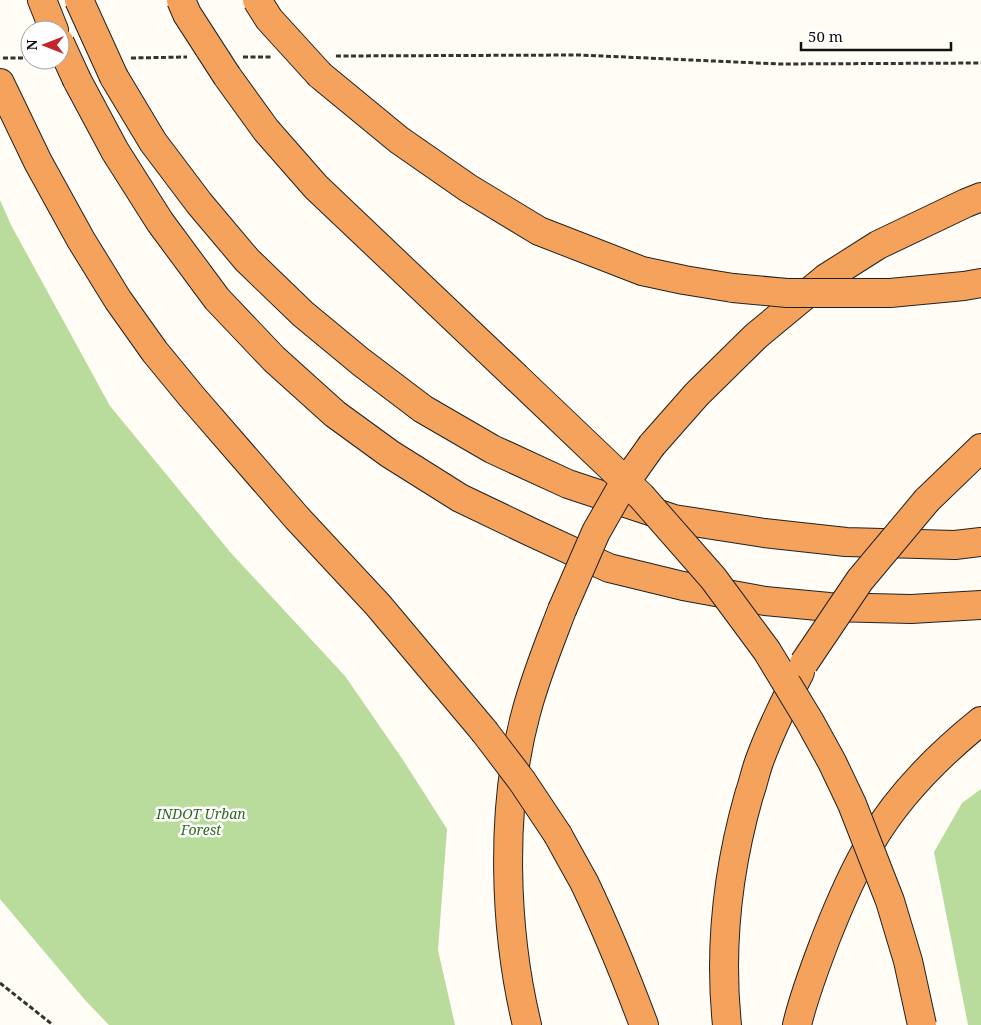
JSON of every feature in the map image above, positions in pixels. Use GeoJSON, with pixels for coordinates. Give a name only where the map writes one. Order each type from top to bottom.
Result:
{"type":"FeatureCollection","features":[{"type":"Feature","properties":{"kind":"highway"},"geometry":{"type":"LineString","coordinates":[[42,0],[50,20]]}},
{"type":"Feature","properties":{"kind":"highway"},"geometry":{"type":"LineString","coordinates":[[79,0],[120,67],[153,142],[199,203],[247,260],[303,314],[360,362],[423,409],[492,449],[568,484],[674,518],[764,533],[846,542],[955,545],[981,542]]}},
{"type":"Feature","properties":{"kind":"highway"},"geometry":{"type":"LineString","coordinates":[[181,0],[188,14],[231,66],[266,130],[316,186],[641,496],[713,578],[767,651],[810,722],[852,804],[890,901],[908,961],[922,1024]]}},
{"type":"Feature","properties":{"kind":"highway"},"geometry":{"type":"LineString","coordinates":[[257,0],[269,19],[327,66],[399,140],[468,188],[539,231],[642,271],[733,288],[787,293],[890,292],[981,283]]}},
{"type":"Feature","properties":{"kind":"highway"},"geometry":{"type":"LineString","coordinates":[[70,64],[115,151],[160,222],[217,299],[274,359],[336,414],[390,454],[460,498],[609,568],[683,586],[766,601],[829,608],[911,609],[981,605]]}},
{"type":"Feature","properties":{"kind":"highway"},"geometry":{"type":"LineString","coordinates":[[0,83],[38,162],[81,240],[118,300],[155,352],[297,518],[378,605],[484,731],[522,781],[558,835],[583,882],[644,1025]]}},
{"type":"Feature","properties":{"kind":"highway"},"geometry":{"type":"LineString","coordinates":[[527,1025],[510,916],[508,852],[516,760],[525,714],[539,668],[596,532],[620,490],[652,445],[697,394],[756,336],[826,278],[878,245],[966,202],[981,198]]}},
{"type":"Feature","properties":{"kind":"highway"},"geometry":{"type":"LineString","coordinates":[[727,1025],[724,977],[726,921],[732,866],[744,814],[759,763],[780,712],[804,663],[860,580],[927,500],[981,448]]}},
{"type":"Feature","properties":{"kind":"highway"},"geometry":{"type":"LineString","coordinates":[[797,1025],[808,984],[831,925],[849,883],[872,841],[893,810],[918,779],[964,734],[981,721]]}},
{"type":"Feature","properties":{"kind":"path"},"geometry":{"type":"LineString","coordinates":[[327,66],[580,55],[780,64],[981,63]]}},
{"type":"Feature","properties":{"kind":"path"},"geometry":{"type":"LineString","coordinates":[[120,67],[194,57]]}},
{"type":"Feature","properties":{"kind":"path"},"geometry":{"type":"LineString","coordinates":[[231,66],[274,57]]}},
{"type":"Feature","properties":{"kind":"path"},"geometry":{"type":"LineString","coordinates":[[0,58],[20,58]]}},
{"type":"Feature","properties":{"kind":"path"},"geometry":{"type":"LineString","coordinates":[[0,983],[53,1025]]}},
{"type":"Feature","properties":{"kind":"green space","name":"INDOT Urban Forest"},"geometry":{"type":"Polygon","coordinates":[[[0,200],[11,225],[110,406],[231,553],[345,676],[403,760],[447,829],[438,950],[455,1025],[109,1025],[85,1000],[0,899],[0,200]]]}},
{"type":"Feature","properties":{"kind":"green space"},"geometry":{"type":"Polygon","coordinates":[[[981,789],[981,1025],[968,1025],[934,852],[962,803],[981,789]]]}}]}
